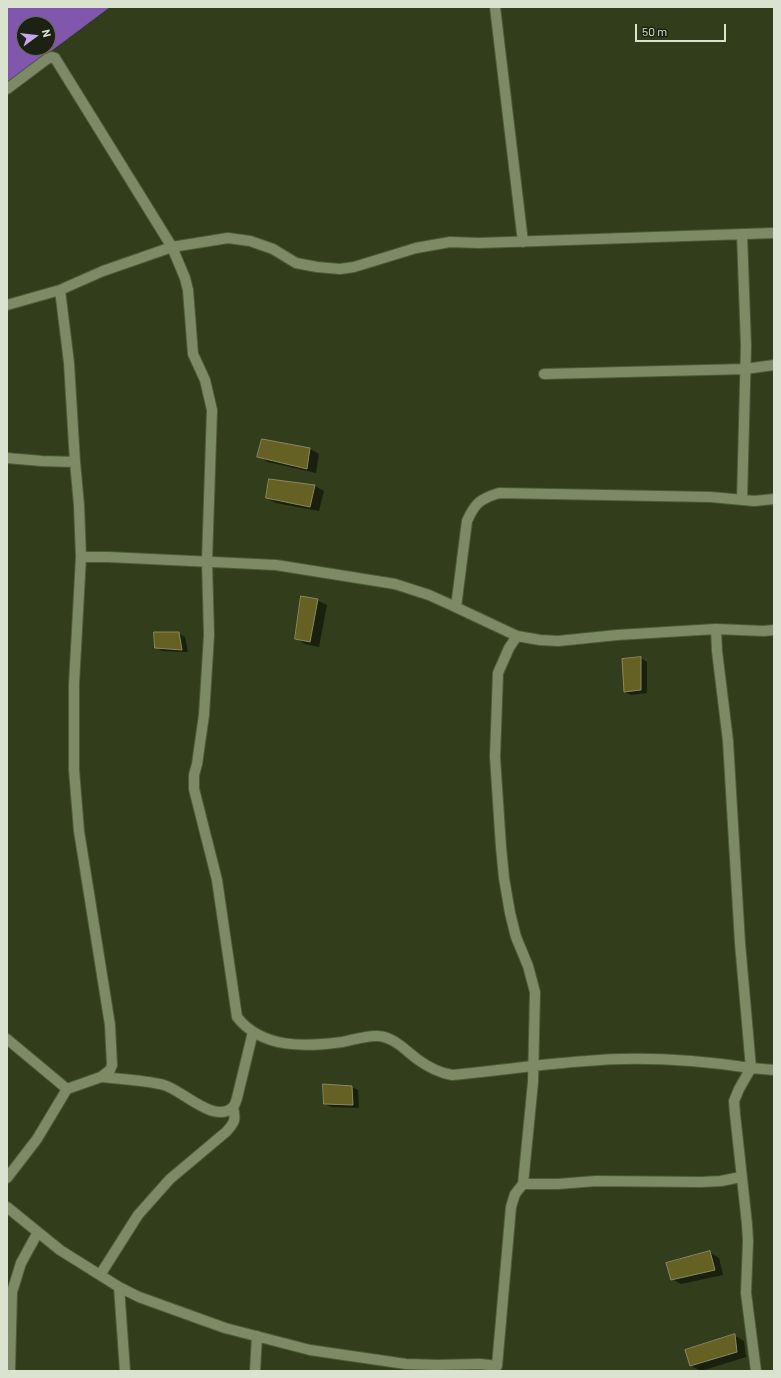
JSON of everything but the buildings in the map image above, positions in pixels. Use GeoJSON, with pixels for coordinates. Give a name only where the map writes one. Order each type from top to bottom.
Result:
{"type":"FeatureCollection","features":[{"type":"Feature","properties":{"kind":"street"},"geometry":{"type":"LineString","coordinates":[[496,7],[523,242]]}},
{"type":"Feature","properties":{"kind":"street"},"geometry":{"type":"LineString","coordinates":[[7,89],[47,59],[52,57],[55,58],[172,246],[185,278],[188,290],[193,354],[205,380],[212,410],[207,561],[209,635],[206,693],[202,731],[194,775],[194,789],[217,880],[237,1017],[253,1032],[272,1040],[287,1044],[302,1045],[341,1042],[377,1036],[386,1037],[396,1042],[430,1068],[447,1074],[467,1074],[587,1060],[646,1059],[708,1062],[774,1070]]}},
{"type":"Feature","properties":{"kind":"street"},"geometry":{"type":"LineString","coordinates":[[7,305],[60,290],[103,270],[172,246],[228,238],[250,241],[273,249],[296,263],[340,269],[416,248],[450,242],[523,242],[774,233]]}},
{"type":"Feature","properties":{"kind":"street"},"geometry":{"type":"LineString","coordinates":[[742,234],[746,369],[742,500]]}},
{"type":"Feature","properties":{"kind":"street"},"geometry":{"type":"LineString","coordinates":[[7,1178],[37,1139],[67,1089],[101,1077],[112,1068],[110,1025],[90,890],[79,831],[74,770],[74,684],[81,557],[79,505],[69,363],[60,290]]}},
{"type":"Feature","properties":{"kind":"street"},"geometry":{"type":"LineString","coordinates":[[544,374],[746,369],[774,365]]}},
{"type":"Feature","properties":{"kind":"street"},"geometry":{"type":"LineString","coordinates":[[7,458],[42,462],[76,462]]}},
{"type":"Feature","properties":{"kind":"street"},"geometry":{"type":"LineString","coordinates":[[456,607],[467,522],[472,510],[478,502],[487,497],[499,493],[515,493],[711,497],[742,500],[774,499]]}},
{"type":"Feature","properties":{"kind":"street"},"geometry":{"type":"LineString","coordinates":[[81,557],[276,565],[395,584],[429,595],[517,636],[540,640],[558,641],[716,629],[774,630]]}},
{"type":"Feature","properties":{"kind":"street"},"geometry":{"type":"LineString","coordinates":[[716,629],[717,651],[728,741],[740,935],[751,1068],[734,1101],[748,1236],[746,1293],[756,1371]]}},
{"type":"Feature","properties":{"kind":"street"},"geometry":{"type":"LineString","coordinates":[[7,1207],[60,1250],[119,1287],[139,1297],[225,1328],[310,1350],[406,1364],[480,1364],[498,1366],[511,1207],[515,1194],[522,1184],[533,1082],[535,992],[528,966],[516,937],[507,892],[501,847],[495,757],[498,673],[508,648],[517,636]]}},
{"type":"Feature","properties":{"kind":"street"},"geometry":{"type":"LineString","coordinates":[[100,1275],[138,1215],[183,1167],[233,1125],[235,1118],[233,1107],[237,1098],[253,1032]]}},
{"type":"Feature","properties":{"kind":"street"},"geometry":{"type":"LineString","coordinates":[[7,1039],[67,1089]]}},
{"type":"Feature","properties":{"kind":"street"},"geometry":{"type":"LineString","coordinates":[[101,1077],[165,1085],[176,1090],[205,1109],[216,1112],[225,1111],[233,1107]]}},
{"type":"Feature","properties":{"kind":"street"},"geometry":{"type":"LineString","coordinates":[[522,1184],[558,1184],[596,1181],[701,1182],[721,1181],[741,1177]]}},
{"type":"Feature","properties":{"kind":"street"},"geometry":{"type":"LineString","coordinates":[[10,1371],[12,1292],[21,1263],[38,1232]]}},
{"type":"Feature","properties":{"kind":"street"},"geometry":{"type":"LineString","coordinates":[[119,1287],[125,1371]]}},
{"type":"Feature","properties":{"kind":"street"},"geometry":{"type":"LineString","coordinates":[[255,1371],[257,1336]]}},
{"type":"Feature","properties":{"kind":"shaded area"},"geometry":{"type":"Polygon","coordinates":[[[7,7],[110,7],[56,47],[56,16],[16,16],[16,56],[44,56],[7,84],[7,7]]]}}]}
